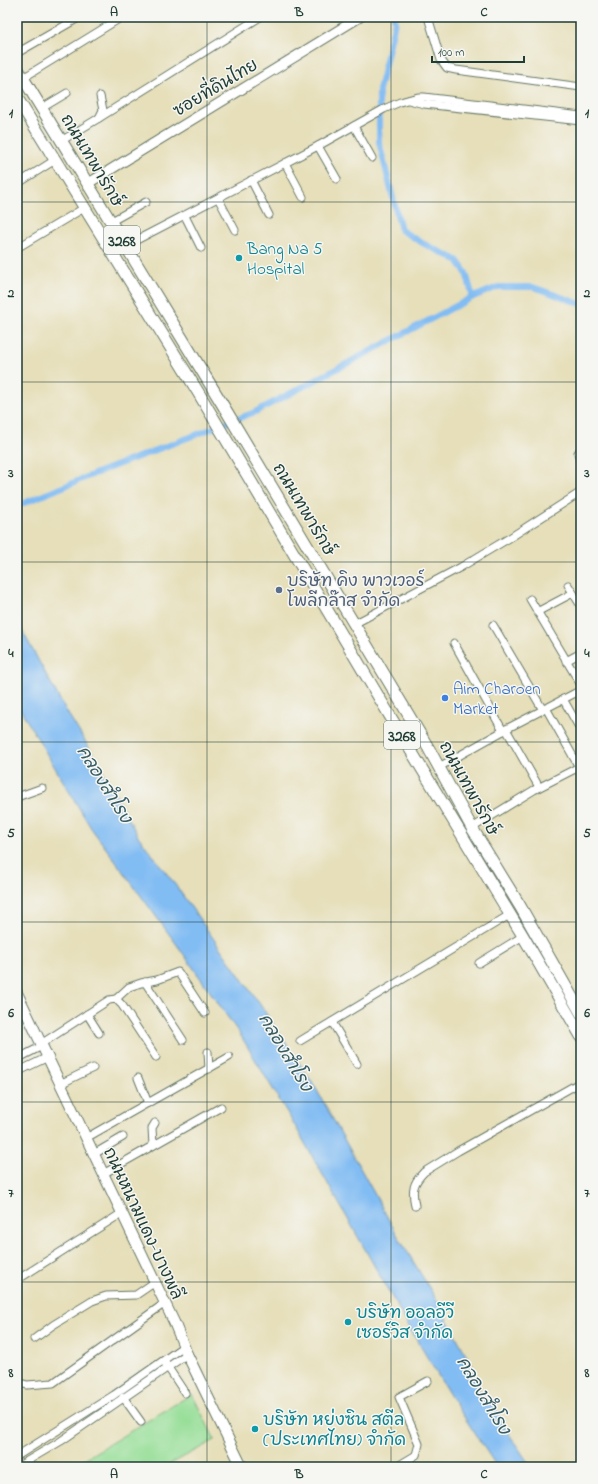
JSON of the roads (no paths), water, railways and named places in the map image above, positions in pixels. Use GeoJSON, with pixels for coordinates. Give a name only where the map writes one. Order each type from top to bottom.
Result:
{"type":"FeatureCollection","features":[{"type":"Feature","properties":{"kind":"main road","name":"ถนนเทพารักษ์"},"geometry":{"type":"LineString","coordinates":[[17,68],[227,412],[354,624],[439,767],[472,828],[527,918],[581,1013]]}},
{"type":"Feature","properties":{"kind":"main road","name":"ถนนเทพารักษ์"},"geometry":{"type":"LineString","coordinates":[[17,98],[215,420],[390,716],[511,914],[581,1036]]}},
{"type":"Feature","properties":{"kind":"main road","name":"ถนนหนามแดง-บางพลี"},"geometry":{"type":"LineString","coordinates":[[17,993],[242,1467]]}},
{"type":"Feature","properties":{"kind":"street"},"geometry":{"type":"LineString","coordinates":[[17,53],[80,17]]}},
{"type":"Feature","properties":{"kind":"street"},"geometry":{"type":"LineString","coordinates":[[24,78],[122,17]]}},
{"type":"Feature","properties":{"kind":"street"},"geometry":{"type":"LineString","coordinates":[[61,141],[260,17]]}},
{"type":"Feature","properties":{"kind":"street","name":"ซอยที่ดินไทย"},"geometry":{"type":"LineString","coordinates":[[87,184],[360,17]]}},
{"type":"Feature","properties":{"kind":"street"},"geometry":{"type":"LineString","coordinates":[[428,17],[441,60],[447,68],[581,87]]}},
{"type":"Feature","properties":{"kind":"street"},"geometry":{"type":"LineString","coordinates":[[42,108],[67,93]]}},
{"type":"Feature","properties":{"kind":"street"},"geometry":{"type":"LineString","coordinates":[[99,118],[104,110],[100,96]]}},
{"type":"Feature","properties":{"kind":"street"},"geometry":{"type":"LineString","coordinates":[[125,246],[185,216],[318,146],[384,109],[400,102],[409,100],[424,104],[467,105],[581,116]]}},
{"type":"Feature","properties":{"kind":"street"},"geometry":{"type":"LineString","coordinates":[[467,105],[581,121]]}},
{"type":"Feature","properties":{"kind":"street"},"geometry":{"type":"LineString","coordinates":[[354,126],[372,158]]}},
{"type":"Feature","properties":{"kind":"street"},"geometry":{"type":"LineString","coordinates":[[318,146],[338,179]]}},
{"type":"Feature","properties":{"kind":"street"},"geometry":{"type":"LineString","coordinates":[[17,184],[55,160]]}},
{"type":"Feature","properties":{"kind":"street"},"geometry":{"type":"LineString","coordinates":[[285,163],[303,197]]}},
{"type":"Feature","properties":{"kind":"street"},"geometry":{"type":"LineString","coordinates":[[251,180],[269,215]]}},
{"type":"Feature","properties":{"kind":"street"},"geometry":{"type":"LineString","coordinates":[[218,198],[235,230]]}},
{"type":"Feature","properties":{"kind":"street"},"geometry":{"type":"LineString","coordinates":[[110,222],[146,202]]}},
{"type":"Feature","properties":{"kind":"street"},"geometry":{"type":"LineString","coordinates":[[17,248],[84,208]]}},
{"type":"Feature","properties":{"kind":"street"},"geometry":{"type":"LineString","coordinates":[[185,216],[201,248]]}},
{"type":"Feature","properties":{"kind":"street"},"geometry":{"type":"LineString","coordinates":[[581,449],[578,453],[581,464]]}},
{"type":"Feature","properties":{"kind":"street"},"geometry":{"type":"LineString","coordinates":[[354,624],[461,567],[581,492]]}},
{"type":"Feature","properties":{"kind":"street"},"geometry":{"type":"LineString","coordinates":[[568,585],[581,606]]}},
{"type":"Feature","properties":{"kind":"street"},"geometry":{"type":"LineString","coordinates":[[537,612],[573,593]]}},
{"type":"Feature","properties":{"kind":"street"},"geometry":{"type":"LineString","coordinates":[[530,599],[581,685]]}},
{"type":"Feature","properties":{"kind":"street"},"geometry":{"type":"LineString","coordinates":[[472,828],[539,787],[580,767],[493,625]]}},
{"type":"Feature","properties":{"kind":"street"},"geometry":{"type":"LineString","coordinates":[[454,642],[504,730],[539,787]]}},
{"type":"Feature","properties":{"kind":"street"},"geometry":{"type":"LineString","coordinates":[[566,661],[581,653]]}},
{"type":"Feature","properties":{"kind":"street"},"geometry":{"type":"LineString","coordinates":[[439,767],[504,730],[581,690]]}},
{"type":"Feature","properties":{"kind":"street"},"geometry":{"type":"LineString","coordinates":[[563,699],[579,727]]}},
{"type":"Feature","properties":{"kind":"street"},"geometry":{"type":"LineString","coordinates":[[17,797],[42,788]]}},
{"type":"Feature","properties":{"kind":"street"},"geometry":{"type":"LineString","coordinates":[[300,1042],[511,914]]}},
{"type":"Feature","properties":{"kind":"street"},"geometry":{"type":"LineString","coordinates":[[479,963],[524,936]]}},
{"type":"Feature","properties":{"kind":"street"},"geometry":{"type":"LineString","coordinates":[[17,1059],[42,1045],[109,1000],[116,999],[129,987],[157,980],[178,972],[205,1013]]}},
{"type":"Feature","properties":{"kind":"street"},"geometry":{"type":"LineString","coordinates":[[145,982],[183,1040]]}},
{"type":"Feature","properties":{"kind":"street"},"geometry":{"type":"LineString","coordinates":[[116,999],[122,1005],[156,1057]]}},
{"type":"Feature","properties":{"kind":"street"},"geometry":{"type":"LineString","coordinates":[[87,1014],[99,1033]]}},
{"type":"Feature","properties":{"kind":"street"},"geometry":{"type":"LineString","coordinates":[[332,1022],[357,1064]]}},
{"type":"Feature","properties":{"kind":"street"},"geometry":{"type":"LineString","coordinates":[[208,1052],[209,1069]]}},
{"type":"Feature","properties":{"kind":"street"},"geometry":{"type":"LineString","coordinates":[[17,1072],[48,1057]]}},
{"type":"Feature","properties":{"kind":"street"},"geometry":{"type":"LineString","coordinates":[[86,1138],[229,1057]]}},
{"type":"Feature","properties":{"kind":"street"},"geometry":{"type":"LineString","coordinates":[[60,1084],[93,1068]]}},
{"type":"Feature","properties":{"kind":"street"},"geometry":{"type":"LineString","coordinates":[[138,1078],[148,1103]]}},
{"type":"Feature","properties":{"kind":"street"},"geometry":{"type":"LineString","coordinates":[[415,1206],[413,1189],[419,1177],[424,1172],[581,1082]]}},
{"type":"Feature","properties":{"kind":"street"},"geometry":{"type":"LineString","coordinates":[[103,1174],[222,1107]]}},
{"type":"Feature","properties":{"kind":"street"},"geometry":{"type":"LineString","coordinates":[[153,1145],[152,1128],[155,1123]]}},
{"type":"Feature","properties":{"kind":"street"},"geometry":{"type":"LineString","coordinates":[[94,1154],[123,1137]]}},
{"type":"Feature","properties":{"kind":"street"},"geometry":{"type":"LineString","coordinates":[[17,1280],[122,1214]]}},
{"type":"Feature","properties":{"kind":"street"},"geometry":{"type":"LineString","coordinates":[[34,1339],[53,1324],[92,1301],[106,1296],[136,1295],[155,1282]]}},
{"type":"Feature","properties":{"kind":"street"},"geometry":{"type":"LineString","coordinates":[[17,1382],[27,1385],[53,1383],[165,1303]]}},
{"type":"Feature","properties":{"kind":"street"},"geometry":{"type":"LineString","coordinates":[[17,1456],[108,1399],[164,1360],[186,1350]]}},
{"type":"Feature","properties":{"kind":"street"},"geometry":{"type":"LineString","coordinates":[[17,1467],[61,1440],[168,1367],[186,1350]]}},
{"type":"Feature","properties":{"kind":"street"},"geometry":{"type":"LineString","coordinates":[[164,1360],[185,1393]]}},
{"type":"Feature","properties":{"kind":"street"},"geometry":{"type":"LineString","coordinates":[[396,1467],[416,1455],[419,1444],[399,1398],[428,1381]]}},
{"type":"Feature","properties":{"kind":"street"},"geometry":{"type":"LineString","coordinates":[[123,1397],[141,1422]]}},
{"type":"Feature","properties":{"kind":"water","name":"คลองสำโรง"},"geometry":{"type":"Polygon","coordinates":[[[17,621],[65,709],[98,762],[138,836],[174,883],[259,1003],[314,1085],[473,1367],[479,1392],[495,1407],[507,1431],[531,1467],[497,1467],[451,1397],[409,1327],[294,1124],[241,1036],[180,949],[91,828],[17,704],[17,621]]]}},
{"type":"Feature","properties":{"kind":"waterway"},"geometry":{"type":"LineString","coordinates":[[394,17],[395,22],[379,90],[379,142],[401,230],[424,244],[457,260],[466,273],[473,297]]}},
{"type":"Feature","properties":{"kind":"waterway"},"geometry":{"type":"LineString","coordinates":[[17,506],[99,472],[255,412],[473,297],[498,287],[533,287],[581,304]]}},
{"type":"Feature","properties":{"kind":"place","name":"Bang Na 5 Hospital"},"geometry":{"type":"Point","coordinates":[239,258]}},
{"type":"Feature","properties":{"kind":"place","name":"บริษัท คิง พาวเวอร์ โพลีกล๊าส จำกัด"},"geometry":{"type":"Point","coordinates":[279,590]}},
{"type":"Feature","properties":{"kind":"place","name":"Aim Charoen Market"},"geometry":{"type":"Point","coordinates":[445,698]}},
{"type":"Feature","properties":{"kind":"place","name":"บริษัท ออลอีวี เซอร์วิส จำกัด"},"geometry":{"type":"Point","coordinates":[348,1322]}},
{"type":"Feature","properties":{"kind":"place","name":"บริษัท หย่งซิน สตีล (ประเทศไทย) จํากัด"},"geometry":{"type":"Point","coordinates":[255,1429]}}]}
